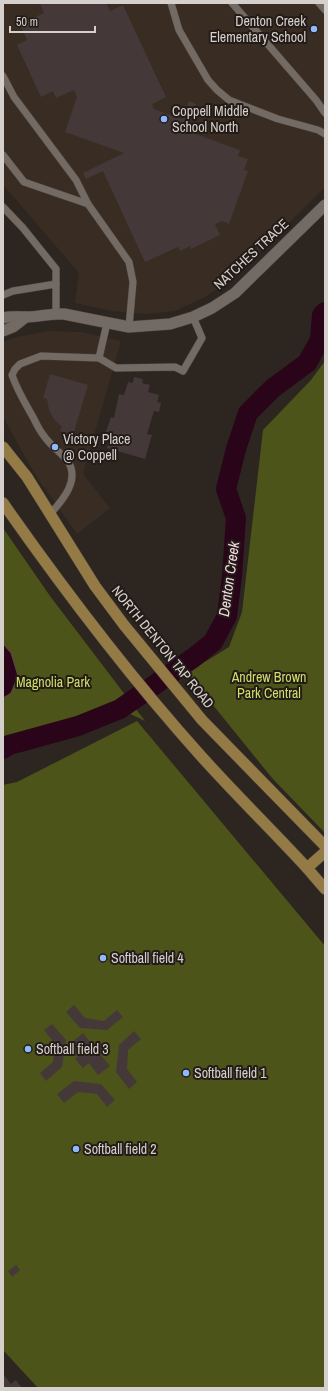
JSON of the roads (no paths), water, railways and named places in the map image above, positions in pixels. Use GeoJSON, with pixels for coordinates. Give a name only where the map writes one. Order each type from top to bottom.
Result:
{"type":"FeatureCollection","features":[{"type":"Feature","properties":{"kind":"main road","name":"NORTH DENTON TAP ROAD"},"geometry":{"type":"LineString","coordinates":[[3,447],[27,477],[95,586],[124,625],[202,720],[325,846]]}},
{"type":"Feature","properties":{"kind":"main road"},"geometry":{"type":"LineString","coordinates":[[3,502],[63,587],[104,640],[183,736],[325,889]]}},
{"type":"Feature","properties":{"kind":"main road"},"geometry":{"type":"LineString","coordinates":[[307,868],[325,852]]}},
{"type":"Feature","properties":{"kind":"street","name":"NATCHES TRACE"},"geometry":{"type":"LineString","coordinates":[[3,318],[9,316],[26,317],[64,314],[129,327],[170,324],[193,317],[212,308],[235,293],[325,205]]}},
{"type":"Feature","properties":{"kind":"street","name":"NATCHES TRACE"},"geometry":{"type":"LineString","coordinates":[[3,331],[13,327],[26,317]]}},
{"type":"Feature","properties":{"kind":"lane"},"geometry":{"type":"LineString","coordinates":[[171,3],[179,30],[208,80],[217,90],[229,100],[278,118],[318,130],[325,134]]}},
{"type":"Feature","properties":{"kind":"lane"},"geometry":{"type":"LineString","coordinates":[[232,3],[316,100],[325,113]]}},
{"type":"Feature","properties":{"kind":"lane"},"geometry":{"type":"LineString","coordinates":[[319,3],[325,10]]}},
{"type":"Feature","properties":{"kind":"lane"},"geometry":{"type":"LineString","coordinates":[[3,76],[14,97],[76,180],[88,204],[129,262],[134,282],[129,327]]}},
{"type":"Feature","properties":{"kind":"lane"},"geometry":{"type":"LineString","coordinates":[[3,156],[24,182],[88,204]]}},
{"type":"Feature","properties":{"kind":"lane"},"geometry":{"type":"LineString","coordinates":[[3,207],[23,228],[56,269],[56,314]]}},
{"type":"Feature","properties":{"kind":"lane"},"geometry":{"type":"LineString","coordinates":[[3,295],[13,291],[56,284]]}},
{"type":"Feature","properties":{"kind":"lane"},"geometry":{"type":"LineString","coordinates":[[50,514],[61,503],[71,485],[71,468],[67,460],[43,435],[15,386],[12,375],[15,369],[20,364],[41,356],[99,358],[116,368],[175,367],[183,371],[202,338],[193,317]]}},
{"type":"Feature","properties":{"kind":"lane"},"geometry":{"type":"LineString","coordinates":[[99,358],[107,323]]}},
{"type":"Feature","properties":{"kind":"waterway","name":"Denton Creek"},"geometry":{"type":"LineString","coordinates":[[3,749],[9,745],[78,726],[120,709],[193,658],[213,642],[227,616],[232,576],[236,518],[226,489],[236,449],[248,413],[273,388],[307,363],[320,340],[322,315],[325,312]]}},
{"type":"Feature","properties":{"kind":"place","name":"Denton Creek Elementary School"},"geometry":{"type":"Point","coordinates":[314,29]}},
{"type":"Feature","properties":{"kind":"place","name":"Coppell Middle School North"},"geometry":{"type":"Point","coordinates":[164,119]}},
{"type":"Feature","properties":{"kind":"place","name":"Victory Place @ Coppell"},"geometry":{"type":"Point","coordinates":[55,447]}},
{"type":"Feature","properties":{"kind":"place","name":"Softball field 4"},"geometry":{"type":"Point","coordinates":[103,958]}},
{"type":"Feature","properties":{"kind":"place","name":"Softball field 3"},"geometry":{"type":"Point","coordinates":[28,1049]}},
{"type":"Feature","properties":{"kind":"place","name":"Softball field 1"},"geometry":{"type":"Point","coordinates":[186,1073]}},
{"type":"Feature","properties":{"kind":"place","name":"Softball field 2"},"geometry":{"type":"Point","coordinates":[76,1149]}},
{"type":"Feature","properties":{"kind":"park label","name":"Magnolia Park"},"geometry":{"type":"Point","coordinates":[53,682]}},
{"type":"Feature","properties":{"kind":"park label","name":"Andrew Brown Park Central"},"geometry":{"type":"Point","coordinates":[269,686]}}]}
